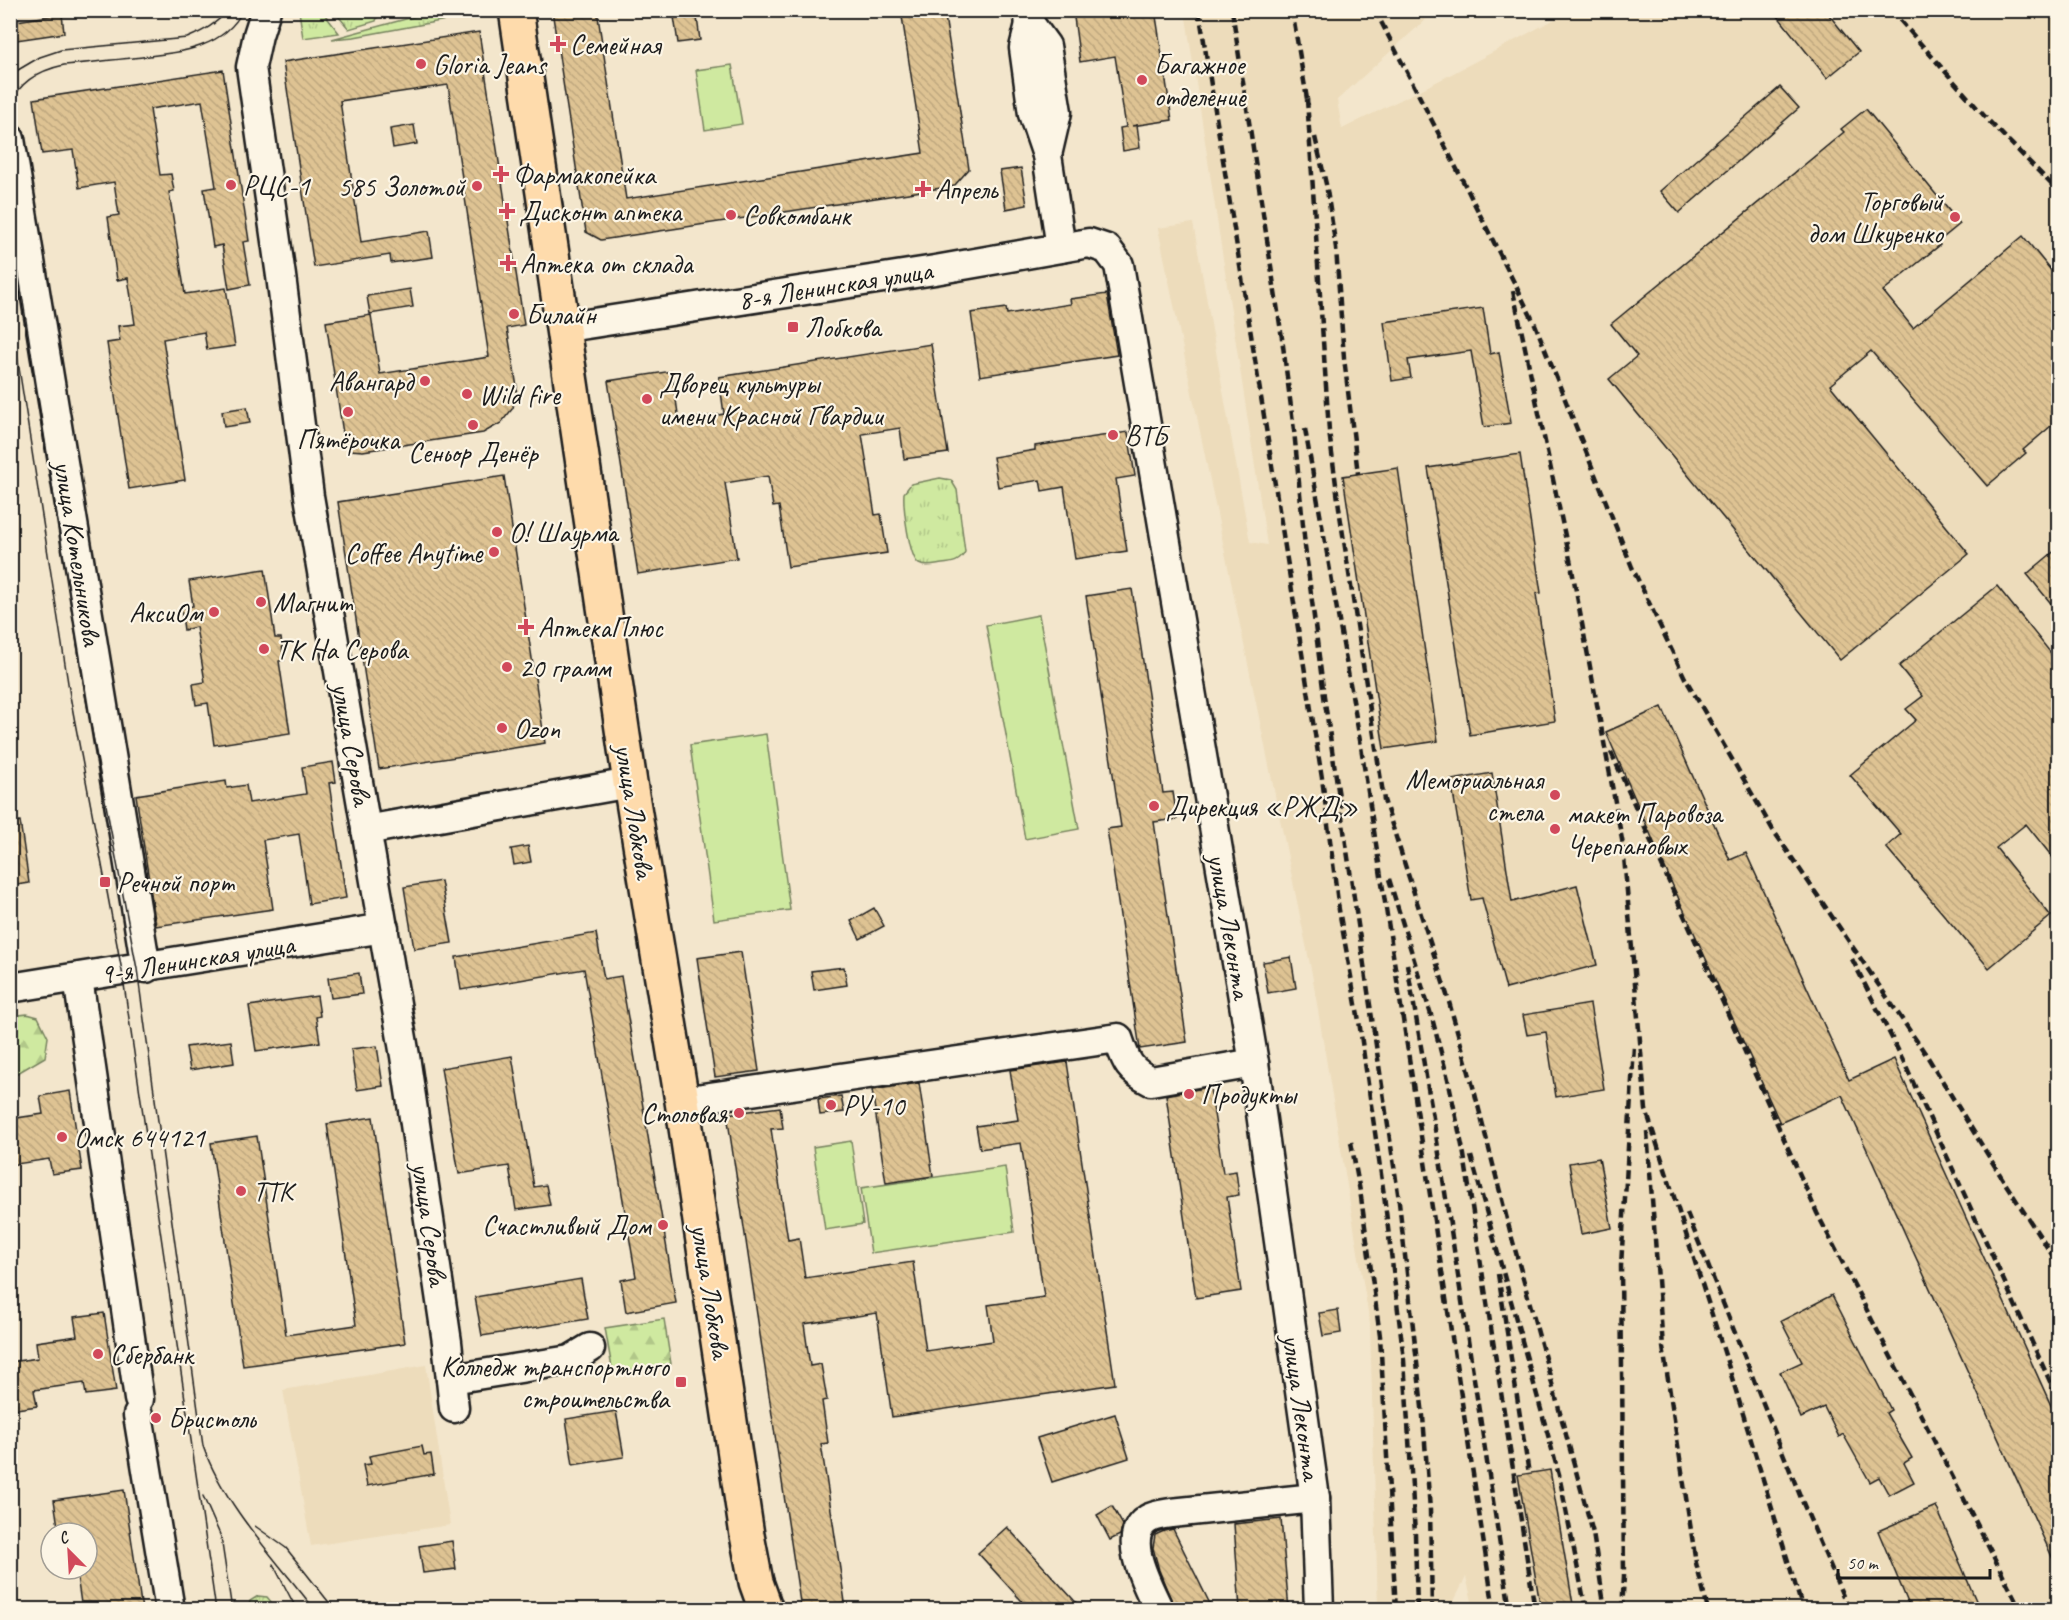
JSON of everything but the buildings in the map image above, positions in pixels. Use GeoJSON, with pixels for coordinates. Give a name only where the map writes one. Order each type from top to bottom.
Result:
{"type":"FeatureCollection","features":[{"type":"Feature","properties":{"kind":"main road","name":"улица Лобкова"},"geometry":{"type":"LineString","coordinates":[[516,10],[561,328],[630,783],[682,1101],[747,1535],[756,1582],[766,1610]]}},
{"type":"Feature","properties":{"kind":"street","name":"улица Серова"},"geometry":{"type":"LineString","coordinates":[[266,10],[251,67],[309,496],[410,1091],[454,1408]]}},
{"type":"Feature","properties":{"kind":"street"},"geometry":{"type":"LineString","coordinates":[[1029,17],[1046,46],[1057,112],[1047,155],[1061,248]]}},
{"type":"Feature","properties":{"kind":"street","name":"улица Котельникова"},"geometry":{"type":"LineString","coordinates":[[10,139],[146,968]]}},
{"type":"Feature","properties":{"kind":"street","name":"8-я Ленинская улица"},"geometry":{"type":"LineString","coordinates":[[561,328],[1089,243],[1107,249]]}},
{"type":"Feature","properties":{"kind":"street","name":"улица Леконта"},"geometry":{"type":"LineString","coordinates":[[1107,249],[1119,265],[1254,1064],[1316,1510],[1319,1610]]}},
{"type":"Feature","properties":{"kind":"street"},"geometry":{"type":"LineString","coordinates":[[366,830],[630,783]]}},
{"type":"Feature","properties":{"kind":"street","name":"9-я Ленинская улица"},"geometry":{"type":"LineString","coordinates":[[10,988],[384,928]]}},
{"type":"Feature","properties":{"kind":"street"},"geometry":{"type":"LineString","coordinates":[[78,978],[170,1610]]}},
{"type":"Feature","properties":{"kind":"street"},"geometry":{"type":"LineString","coordinates":[[682,1101],[1118,1038],[1126,1063],[1137,1074],[1150,1081],[1254,1064]]}},
{"type":"Feature","properties":{"kind":"street"},"geometry":{"type":"LineString","coordinates":[[451,1379],[570,1360],[590,1348]]}},
{"type":"Feature","properties":{"kind":"street"},"geometry":{"type":"LineString","coordinates":[[1159,1610],[1134,1550],[1138,1530],[1148,1519],[1171,1513],[1316,1510]]}},
{"type":"Feature","properties":{"kind":"shaded area"},"geometry":{"type":"Polygon","coordinates":[[[1185,11],[1435,11],[1337,100],[1342,129],[1570,11],[2058,11],[2058,1609],[1474,1609],[1466,1577],[1450,1609],[1378,1609],[1370,1324],[1312,974],[1158,228],[1193,223],[1250,542],[1267,545],[1185,11]]]}},
{"type":"Feature","properties":{"kind":"shaded area"},"geometry":{"type":"Polygon","coordinates":[[[426,1365],[450,1525],[311,1546],[283,1390],[426,1365]]]}},
{"type":"Feature","properties":{"kind":"green space"},"geometry":{"type":"Polygon","coordinates":[[[299,11],[322,11],[339,33],[303,38],[299,11]]]}},
{"type":"Feature","properties":{"kind":"green space"},"geometry":{"type":"Polygon","coordinates":[[[334,11],[379,11],[376,21],[349,29],[334,11]]]}},
{"type":"Feature","properties":{"kind":"green space"},"geometry":{"type":"Polygon","coordinates":[[[424,14],[457,18],[332,39],[424,14]]]}},
{"type":"Feature","properties":{"kind":"green space"},"geometry":{"type":"Polygon","coordinates":[[[732,65],[742,124],[705,130],[696,70],[732,65]]]}},
{"type":"Feature","properties":{"kind":"green space"},"geometry":{"type":"Polygon","coordinates":[[[940,478],[951,480],[957,490],[965,552],[961,558],[953,562],[925,566],[915,560],[912,552],[904,493],[911,484],[940,478]]]}},
{"type":"Feature","properties":{"kind":"green space"},"geometry":{"type":"Polygon","coordinates":[[[1039,615],[1079,829],[1025,839],[986,625],[1039,615]]]}},
{"type":"Feature","properties":{"kind":"green space"},"geometry":{"type":"Polygon","coordinates":[[[766,734],[790,910],[714,920],[690,745],[766,734]]]}},
{"type":"Feature","properties":{"kind":"green space"},"geometry":{"type":"Polygon","coordinates":[[[27,1014],[38,1017],[48,1037],[45,1057],[11,1075],[11,1016],[27,1014]]]}},
{"type":"Feature","properties":{"kind":"green space"},"geometry":{"type":"Polygon","coordinates":[[[851,1141],[863,1224],[825,1230],[813,1147],[851,1141]]]}},
{"type":"Feature","properties":{"kind":"green space"},"geometry":{"type":"Polygon","coordinates":[[[1005,1167],[1014,1232],[871,1253],[861,1188],[1005,1167]]]}},
{"type":"Feature","properties":{"kind":"green space"},"geometry":{"type":"Polygon","coordinates":[[[664,1319],[671,1364],[627,1371],[612,1368],[605,1328],[664,1319]]]}},
{"type":"Feature","properties":{"kind":"green space"},"geometry":{"type":"Polygon","coordinates":[[[258,1596],[267,1597],[277,1609],[248,1609],[250,1601],[258,1596]]]}},
{"type":"Feature","properties":{"kind":"tram line"},"geometry":{"type":"LineString","coordinates":[[10,79],[18,70],[40,57],[61,50],[187,38],[209,27],[228,10]]}},
{"type":"Feature","properties":{"kind":"tram line"},"geometry":{"type":"LineString","coordinates":[[10,105],[25,83],[47,70],[64,65],[133,58],[196,48],[223,34],[234,24],[243,10]]}},
{"type":"Feature","properties":{"kind":"tram line"},"geometry":{"type":"LineString","coordinates":[[10,219],[85,694],[137,969],[203,1446],[212,1468],[237,1510],[315,1610]]}},
{"type":"Feature","properties":{"kind":"tram line"},"geometry":{"type":"LineString","coordinates":[[10,310],[70,696],[122,971],[216,1610]]}},
{"type":"Feature","properties":{"kind":"tram line"},"geometry":{"type":"LineString","coordinates":[[203,1496],[221,1537],[232,1610]]}},
{"type":"Feature","properties":{"kind":"tram line"},"geometry":{"type":"LineString","coordinates":[[255,1526],[286,1548],[335,1610]]}},
{"type":"Feature","properties":{"kind":"tram line"},"geometry":{"type":"LineString","coordinates":[[273,1564],[297,1610]]}},
{"type":"Feature","properties":{"kind":"railway"},"geometry":{"type":"LineString","coordinates":[[1199,10],[1322,778],[1339,910],[1359,1021],[1384,1195],[1404,1360],[1415,1534],[1417,1610]]}},
{"type":"Feature","properties":{"kind":"railway"},"geometry":{"type":"LineString","coordinates":[[1232,10],[1282,338],[1324,696],[1398,1193],[1423,1416],[1430,1510],[1432,1610]]}},
{"type":"Feature","properties":{"kind":"railway"},"geometry":{"type":"LineString","coordinates":[[1292,10],[1308,105]]}},
{"type":"Feature","properties":{"kind":"railway"},"geometry":{"type":"LineString","coordinates":[[1375,10],[1535,324],[1632,567],[1685,678],[1773,830],[1927,1056],[2058,1264]]}},
{"type":"Feature","properties":{"kind":"railway"},"geometry":{"type":"LineString","coordinates":[[1891,10],[1987,119],[2058,191]]}},
{"type":"Feature","properties":{"kind":"railway"},"geometry":{"type":"LineString","coordinates":[[1307,99],[1329,431],[1384,800],[1447,995],[1474,1090],[1510,1231],[1593,1533],[1605,1610]]}},
{"type":"Feature","properties":{"kind":"railway"},"geometry":{"type":"LineString","coordinates":[[1315,137],[1326,184],[1336,248],[1344,358],[1358,474]]}},
{"type":"Feature","properties":{"kind":"railway"},"geometry":{"type":"LineString","coordinates":[[1513,291],[1571,564],[1623,845],[1646,1110],[1725,1355],[1803,1610]]}},
{"type":"Feature","properties":{"kind":"railway"},"geometry":{"type":"LineString","coordinates":[[1305,429],[1360,740],[1494,1610]]}},
{"type":"Feature","properties":{"kind":"railway"},"geometry":{"type":"LineString","coordinates":[[1611,752],[1817,1213],[2021,1610]]}},
{"type":"Feature","properties":{"kind":"railway"},"geometry":{"type":"LineString","coordinates":[[1389,879],[1432,1018],[1464,1155],[1535,1610]]}},
{"type":"Feature","properties":{"kind":"railway"},"geometry":{"type":"LineString","coordinates":[[1852,959],[1902,1058],[2058,1399]]}},
{"type":"Feature","properties":{"kind":"railway"},"geometry":{"type":"LineString","coordinates":[[1407,964],[1510,1610]]}},
{"type":"Feature","properties":{"kind":"railway"},"geometry":{"type":"LineString","coordinates":[[1622,1610],[1624,1576],[1621,1266],[1634,1046]]}},
{"type":"Feature","properties":{"kind":"railway"},"geometry":{"type":"LineString","coordinates":[[1647,1131],[1663,1347],[1696,1563],[1708,1610]]}},
{"type":"Feature","properties":{"kind":"railway"},"geometry":{"type":"LineString","coordinates":[[1351,1142],[1380,1336],[1396,1610]]}},
{"type":"Feature","properties":{"kind":"railway"},"geometry":{"type":"LineString","coordinates":[[1471,1156],[1559,1475],[1586,1610]]}},
{"type":"Feature","properties":{"kind":"railway"},"geometry":{"type":"LineString","coordinates":[[1687,1213],[1803,1503],[1849,1610]]}},
{"type":"Feature","properties":{"kind":"railway"},"geometry":{"type":"LineString","coordinates":[[1498,1274],[1529,1474]]}},
{"type":"Feature","properties":{"kind":"place","name":"Семейная"},"geometry":{"type":"Point","coordinates":[558,44]}},
{"type":"Feature","properties":{"kind":"place","name":"Gloria Jeans"},"geometry":{"type":"Point","coordinates":[421,64]}},
{"type":"Feature","properties":{"kind":"place","name":"Багажное отделение"},"geometry":{"type":"Point","coordinates":[1142,80]}},
{"type":"Feature","properties":{"kind":"place","name":"Фармакопейка"},"geometry":{"type":"Point","coordinates":[501,174]}},
{"type":"Feature","properties":{"kind":"place","name":"РЦС-1"},"geometry":{"type":"Point","coordinates":[231,185]}},
{"type":"Feature","properties":{"kind":"place","name":"585 Золотой"},"geometry":{"type":"Point","coordinates":[477,186]}},
{"type":"Feature","properties":{"kind":"place","name":"Апрель"},"geometry":{"type":"Point","coordinates":[923,189]}},
{"type":"Feature","properties":{"kind":"place","name":"Дисконт аптека"},"geometry":{"type":"Point","coordinates":[507,211]}},
{"type":"Feature","properties":{"kind":"place","name":"Совкомбанк"},"geometry":{"type":"Point","coordinates":[731,215]}},
{"type":"Feature","properties":{"kind":"place","name":"Торговый дом Шкуренко"},"geometry":{"type":"Point","coordinates":[1955,217]}},
{"type":"Feature","properties":{"kind":"place","name":"Аптека от склада"},"geometry":{"type":"Point","coordinates":[508,263]}},
{"type":"Feature","properties":{"kind":"place","name":"Билайн"},"geometry":{"type":"Point","coordinates":[514,314]}},
{"type":"Feature","properties":{"kind":"place","name":"Лобкова"},"geometry":{"type":"Point","coordinates":[793,327]}},
{"type":"Feature","properties":{"kind":"place","name":"Авангард"},"geometry":{"type":"Point","coordinates":[425,381]}},
{"type":"Feature","properties":{"kind":"place","name":"Wild fire"},"geometry":{"type":"Point","coordinates":[467,394]}},
{"type":"Feature","properties":{"kind":"place","name":"Дворец культуры имени Красной Гвардии"},"geometry":{"type":"Point","coordinates":[647,399]}},
{"type":"Feature","properties":{"kind":"place","name":"Пятёрочка"},"geometry":{"type":"Point","coordinates":[348,412]}},
{"type":"Feature","properties":{"kind":"place","name":"Сеньор Денёр"},"geometry":{"type":"Point","coordinates":[473,425]}},
{"type":"Feature","properties":{"kind":"place","name":"ВТБ"},"geometry":{"type":"Point","coordinates":[1113,435]}},
{"type":"Feature","properties":{"kind":"place","name":"О! Шаурма"},"geometry":{"type":"Point","coordinates":[497,532]}},
{"type":"Feature","properties":{"kind":"place","name":"Coffee Anytime"},"geometry":{"type":"Point","coordinates":[494,552]}},
{"type":"Feature","properties":{"kind":"place","name":"Магнит"},"geometry":{"type":"Point","coordinates":[261,602]}},
{"type":"Feature","properties":{"kind":"place","name":"АксиОм"},"geometry":{"type":"Point","coordinates":[214,612]}},
{"type":"Feature","properties":{"kind":"place","name":"АптекаПлюс"},"geometry":{"type":"Point","coordinates":[526,627]}},
{"type":"Feature","properties":{"kind":"place","name":"ТК На Серова"},"geometry":{"type":"Point","coordinates":[264,649]}},
{"type":"Feature","properties":{"kind":"place","name":"20 грамм"},"geometry":{"type":"Point","coordinates":[507,667]}},
{"type":"Feature","properties":{"kind":"place","name":"Ozon"},"geometry":{"type":"Point","coordinates":[502,728]}},
{"type":"Feature","properties":{"kind":"place","name":"Мемориальная стела"},"geometry":{"type":"Point","coordinates":[1555,795]}},
{"type":"Feature","properties":{"kind":"place","name":"Дирекция «РЖД»"},"geometry":{"type":"Point","coordinates":[1154,806]}},
{"type":"Feature","properties":{"kind":"place","name":"макет Паровоза Черепановых"},"geometry":{"type":"Point","coordinates":[1555,829]}},
{"type":"Feature","properties":{"kind":"place","name":"Речной порт"},"geometry":{"type":"Point","coordinates":[105,882]}},
{"type":"Feature","properties":{"kind":"place","name":"Продукты"},"geometry":{"type":"Point","coordinates":[1189,1094]}},
{"type":"Feature","properties":{"kind":"place","name":"РУ-10"},"geometry":{"type":"Point","coordinates":[831,1105]}},
{"type":"Feature","properties":{"kind":"place","name":"Столовая"},"geometry":{"type":"Point","coordinates":[739,1113]}},
{"type":"Feature","properties":{"kind":"place","name":"Омск 644121"},"geometry":{"type":"Point","coordinates":[62,1137]}},
{"type":"Feature","properties":{"kind":"place","name":"ТТК"},"geometry":{"type":"Point","coordinates":[241,1191]}},
{"type":"Feature","properties":{"kind":"place","name":"Счастливый Дом"},"geometry":{"type":"Point","coordinates":[663,1225]}},
{"type":"Feature","properties":{"kind":"place","name":"Сбербанк"},"geometry":{"type":"Point","coordinates":[98,1354]}},
{"type":"Feature","properties":{"kind":"place","name":"Колледж транспортного строительства"},"geometry":{"type":"Point","coordinates":[681,1382]}},
{"type":"Feature","properties":{"kind":"place","name":"Бристоль"},"geometry":{"type":"Point","coordinates":[156,1418]}}]}
